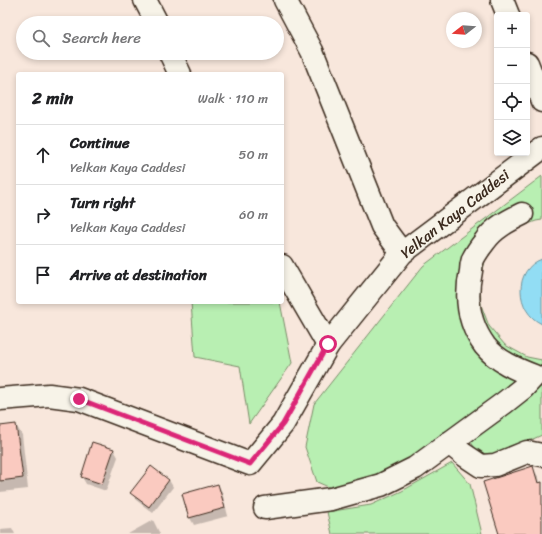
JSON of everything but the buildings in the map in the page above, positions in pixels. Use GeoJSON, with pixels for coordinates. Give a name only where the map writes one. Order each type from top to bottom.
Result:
{"type":"FeatureCollection","features":[{"type":"Feature","properties":{"kind":"street"},"geometry":{"type":"LineString","coordinates":[[145,0],[153,16]]}},
{"type":"Feature","properties":{"kind":"street"},"geometry":{"type":"LineString","coordinates":[[285,0],[312,51],[382,226],[402,253]]}},
{"type":"Feature","properties":{"kind":"street"},"geometry":{"type":"LineString","coordinates":[[502,0],[507,12]]}},
{"type":"Feature","properties":{"kind":"street"},"geometry":{"type":"LineString","coordinates":[[173,60],[179,72]]}},
{"type":"Feature","properties":{"kind":"street"},"geometry":{"type":"LineString","coordinates":[[530,71],[542,101]]}},
{"type":"Feature","properties":{"kind":"street","name":"Yelkan Kaya Caddesi"},"geometry":{"type":"LineString","coordinates":[[0,400],[49,395],[79,399],[250,464],[283,424],[328,344],[402,253],[542,148]]}},
{"type":"Feature","properties":{"kind":"street"},"geometry":{"type":"LineString","coordinates":[[265,508],[331,499],[380,485],[415,468],[504,403],[534,376],[500,360],[486,346],[473,325],[469,309],[468,284],[473,259],[485,240],[503,224],[522,214]]}},
{"type":"Feature","properties":{"kind":"street"},"geometry":{"type":"LineString","coordinates":[[284,269],[328,344]]}},
{"type":"Feature","properties":{"kind":"street"},"geometry":{"type":"LineString","coordinates":[[449,443],[481,466],[495,465],[526,452],[542,455]]}},
{"type":"Feature","properties":{"kind":"green space"},"geometry":{"type":"Polygon","coordinates":[[[542,176],[542,220],[515,229],[498,243],[485,261],[480,283],[481,305],[489,326],[505,345],[527,357],[542,360],[542,375],[412,465],[333,489],[317,482],[305,447],[314,404],[423,266],[542,176]]]}},
{"type":"Feature","properties":{"kind":"green space"},"geometry":{"type":"Polygon","coordinates":[[[191,304],[280,304],[292,363],[249,424],[240,366],[195,357],[191,304]]]}},
{"type":"Feature","properties":{"kind":"green space"},"geometry":{"type":"Polygon","coordinates":[[[542,386],[542,435],[495,456],[478,453],[469,439],[542,386]]]}},
{"type":"Feature","properties":{"kind":"green space"},"geometry":{"type":"Polygon","coordinates":[[[452,463],[470,484],[482,534],[332,534],[327,512],[371,505],[402,491],[452,463]]]}},
{"type":"Feature","properties":{"kind":"water"},"geometry":{"type":"Polygon","coordinates":[[[542,259],[542,324],[533,318],[527,310],[522,301],[521,291],[522,281],[526,272],[533,264],[542,259]]]}},
{"type":"Feature","properties":{"kind":"route"},"geometry":{"type":"LineString","coordinates":[[79,399],[250,464],[283,424],[328,344]]}}]}
